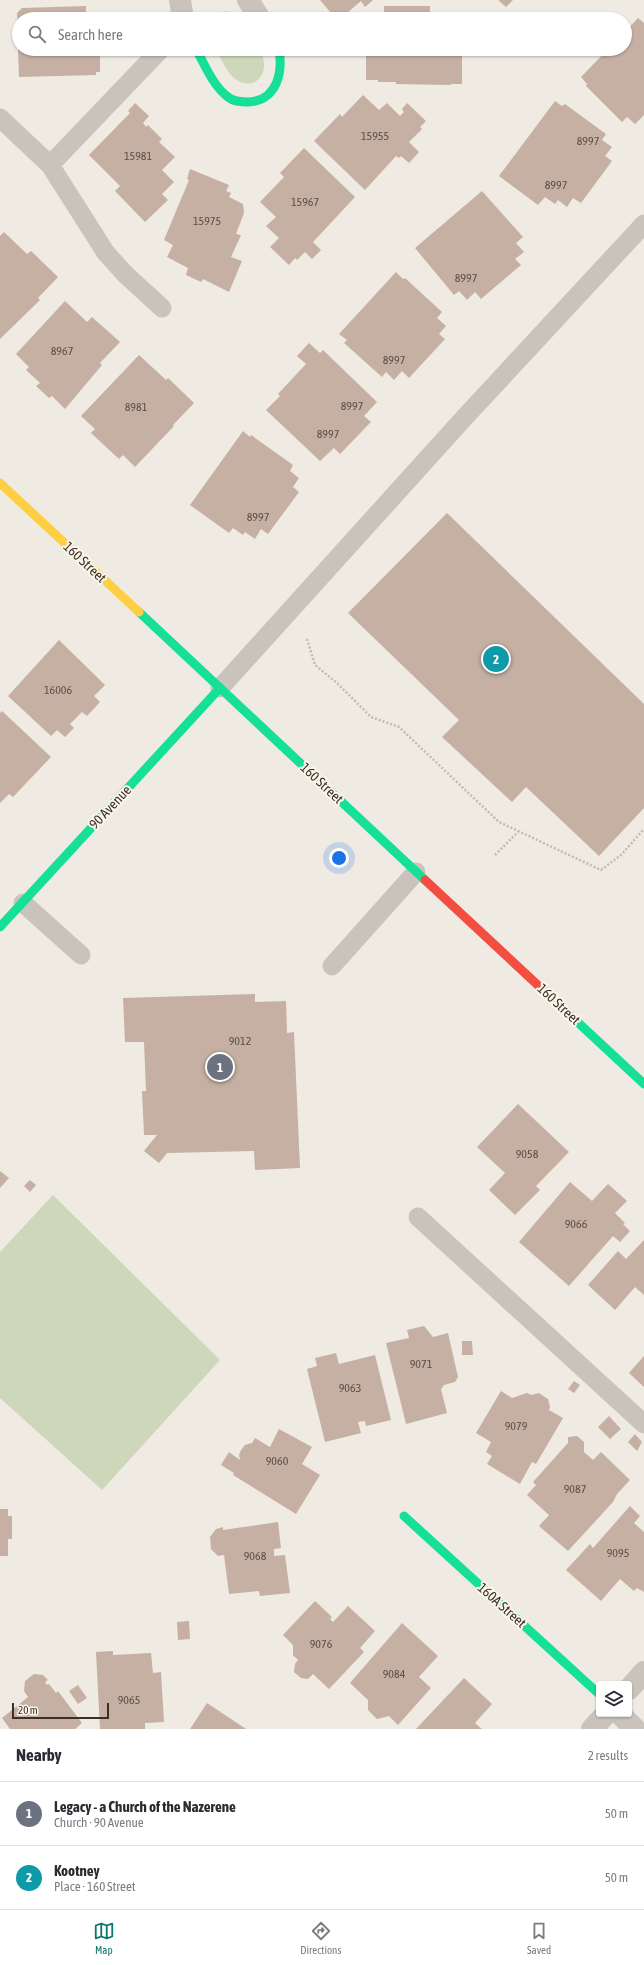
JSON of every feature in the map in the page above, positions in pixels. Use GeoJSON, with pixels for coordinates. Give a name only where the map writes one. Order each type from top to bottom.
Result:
{"type":"FeatureCollection","features":[{"type":"Feature","properties":{"kind":"main road"},"geometry":{"type":"LineString","coordinates":[[200,56],[219,87],[228,98],[241,102],[254,102],[264,99],[273,91],[281,70],[280,56]]}},
{"type":"Feature","properties":{"kind":"main road","name":"160 Street"},"geometry":{"type":"LineString","coordinates":[[0,483],[644,1084]]}},
{"type":"Feature","properties":{"kind":"main road","name":"90 Avenue"},"geometry":{"type":"LineString","coordinates":[[0,927],[220,688]]}},
{"type":"Feature","properties":{"kind":"main road","name":"160A Street"},"geometry":{"type":"LineString","coordinates":[[404,1516],[596,1691]]}},
{"type":"Feature","properties":{"kind":"street"},"geometry":{"type":"LineString","coordinates":[[180,0],[182,12]]}},
{"type":"Feature","properties":{"kind":"street"},"geometry":{"type":"LineString","coordinates":[[248,0],[256,12]]}},
{"type":"Feature","properties":{"kind":"street"},"geometry":{"type":"LineString","coordinates":[[632,1686],[644,1672]]}},
{"type":"Feature","properties":{"kind":"street"},"geometry":{"type":"LineString","coordinates":[[592,1729],[603,1717]]}},
{"type":"Feature","properties":{"kind":"street"},"geometry":{"type":"LineString","coordinates":[[623,1717],[636,1729]]}},
{"type":"Feature","properties":{"kind":"lane"},"geometry":{"type":"LineString","coordinates":[[50,165],[154,56]]}},
{"type":"Feature","properties":{"kind":"lane"},"geometry":{"type":"LineString","coordinates":[[0,118],[50,165],[106,253],[124,274],[162,308]]}},
{"type":"Feature","properties":{"kind":"lane"},"geometry":{"type":"LineString","coordinates":[[220,688],[464,418],[644,224]]}},
{"type":"Feature","properties":{"kind":"lane"},"geometry":{"type":"LineString","coordinates":[[332,966],[416,872]]}},
{"type":"Feature","properties":{"kind":"lane"},"geometry":{"type":"LineString","coordinates":[[23,902],[81,955]]}},
{"type":"Feature","properties":{"kind":"lane"},"geometry":{"type":"LineString","coordinates":[[418,1217],[644,1424]]}},
{"type":"Feature","properties":{"kind":"path"},"geometry":{"type":"LineString","coordinates":[[307,639],[315,665],[337,683],[371,717],[399,727],[499,822],[601,870],[621,855],[644,829]]}},
{"type":"Feature","properties":{"kind":"path"},"geometry":{"type":"LineString","coordinates":[[495,855],[518,832]]}},
{"type":"Feature","properties":{"kind":"green space"},"geometry":{"type":"Polygon","coordinates":[[[219,56],[262,56],[263,58],[263,73],[254,82],[248,84],[241,82],[228,72],[219,56]]]}},
{"type":"Feature","properties":{"kind":"green space"},"geometry":{"type":"Polygon","coordinates":[[[53,1195],[220,1360],[102,1490],[0,1398],[0,1252],[53,1195]]]}},
{"type":"Feature","properties":{"kind":"building"},"geometry":{"type":"Polygon","coordinates":[[[320,0],[373,0],[365,7],[361,1],[348,12],[330,12],[320,0]]]}},
{"type":"Feature","properties":{"kind":"building"},"geometry":{"type":"Polygon","coordinates":[[[498,0],[513,0],[506,7],[498,0]]]}},
{"type":"Feature","properties":{"kind":"building"},"geometry":{"type":"Polygon","coordinates":[[[86,6],[86,12],[18,12],[22,8],[86,6]]]}},
{"type":"Feature","properties":{"kind":"building"},"geometry":{"type":"Polygon","coordinates":[[[384,6],[430,6],[430,12],[384,12],[384,6]]]}},
{"type":"Feature","properties":{"kind":"building"},"geometry":{"type":"Polygon","coordinates":[[[638,18],[644,23],[644,115],[635,124],[627,117],[622,122],[586,86],[587,84],[581,77],[601,56],[632,56],[632,24],[638,18]]]}},
{"type":"Feature","properties":{"kind":"building"},"geometry":{"type":"Polygon","coordinates":[[[18,56],[100,56],[100,72],[96,72],[96,75],[19,77],[18,56]]]}},
{"type":"Feature","properties":{"kind":"building"},"geometry":{"type":"Polygon","coordinates":[[[366,56],[462,56],[462,84],[396,84],[396,82],[366,80],[366,56]]]}},
{"type":"Feature","properties":{"kind":"building"},"geometry":{"type":"Polygon","coordinates":[[[363,95],[379,110],[387,103],[400,116],[404,112],[402,109],[407,103],[426,121],[420,127],[422,129],[409,142],[419,152],[409,163],[401,156],[399,158],[396,156],[365,190],[314,141],[340,114],[342,117],[363,95]]]}},
{"type":"Feature","properties":{"kind":"building"},"geometry":{"type":"Polygon","coordinates":[[[555,101],[562,106],[565,104],[606,134],[602,140],[612,147],[605,156],[612,161],[581,203],[573,198],[567,207],[558,200],[555,204],[545,197],[538,205],[499,176],[555,101]]]}},
{"type":"Feature","properties":{"kind":"building"},"geometry":{"type":"Polygon","coordinates":[[[135,103],[149,116],[143,123],[146,127],[148,125],[162,139],[159,142],[175,157],[162,170],[174,182],[162,194],[168,200],[145,222],[115,191],[120,186],[89,155],[130,113],[128,111],[135,103]]]}},
{"type":"Feature","properties":{"kind":"building"},"geometry":{"type":"Polygon","coordinates":[[[304,148],[355,197],[313,242],[321,250],[312,259],[305,252],[297,260],[295,258],[289,265],[270,247],[279,238],[266,226],[276,217],[260,202],[284,177],[280,173],[304,148]]]}},
{"type":"Feature","properties":{"kind":"building"},"geometry":{"type":"Polygon","coordinates":[[[190,169],[229,185],[226,191],[231,193],[229,197],[243,204],[244,213],[236,234],[241,235],[231,257],[242,261],[229,292],[203,279],[201,282],[186,275],[188,268],[167,257],[173,245],[164,240],[189,180],[187,179],[190,169]]]}},
{"type":"Feature","properties":{"kind":"building"},"geometry":{"type":"Polygon","coordinates":[[[482,191],[523,237],[516,243],[524,252],[515,259],[521,265],[481,299],[475,292],[467,300],[459,291],[454,295],[415,248],[482,191]]]}},
{"type":"Feature","properties":{"kind":"building"},"geometry":{"type":"Polygon","coordinates":[[[4,232],[27,254],[31,251],[58,277],[38,298],[40,300],[0,339],[0,236],[4,232]]]}},
{"type":"Feature","properties":{"kind":"building"},"geometry":{"type":"Polygon","coordinates":[[[396,272],[403,279],[405,278],[442,312],[437,318],[446,326],[439,334],[445,339],[409,378],[402,371],[394,380],[386,372],[382,377],[344,343],[347,340],[339,334],[396,272]]]}},
{"type":"Feature","properties":{"kind":"building"},"geometry":{"type":"Polygon","coordinates":[[[65,301],[87,322],[92,317],[120,342],[100,363],[102,365],[65,409],[52,396],[49,398],[36,386],[40,383],[26,370],[29,367],[16,354],[65,301]]]}},
{"type":"Feature","properties":{"kind":"building"},"geometry":{"type":"Polygon","coordinates":[[[309,343],[320,353],[323,350],[377,402],[364,416],[371,422],[340,454],[334,448],[320,461],[266,410],[280,396],[278,394],[306,364],[297,356],[309,343]]]}},
{"type":"Feature","properties":{"kind":"building"},"geometry":{"type":"Polygon","coordinates":[[[139,355],[166,380],[168,378],[194,403],[135,467],[123,455],[119,459],[91,433],[95,429],[81,416],[139,355]]]}},
{"type":"Feature","properties":{"kind":"building"},"geometry":{"type":"Polygon","coordinates":[[[243,431],[293,465],[290,471],[299,478],[293,487],[299,492],[268,534],[261,529],[255,539],[245,532],[243,535],[233,528],[229,533],[190,505],[243,431]]]}},
{"type":"Feature","properties":{"kind":"building"},"geometry":{"type":"Polygon","coordinates":[[[447,513],[644,704],[644,808],[599,856],[526,787],[512,802],[442,737],[459,720],[348,613],[447,513]]]}},
{"type":"Feature","properties":{"kind":"building"},"geometry":{"type":"Polygon","coordinates":[[[59,640],[105,685],[94,696],[100,702],[87,716],[82,712],[70,724],[74,728],[65,737],[57,730],[51,736],[8,696],[59,640]]]}},
{"type":"Feature","properties":{"kind":"building"},"geometry":{"type":"Polygon","coordinates":[[[2,711],[51,757],[13,797],[9,794],[0,803],[0,713],[2,711]]]}},
{"type":"Feature","properties":{"kind":"building"},"geometry":{"type":"Polygon","coordinates":[[[255,994],[255,1002],[286,1001],[287,1033],[294,1032],[300,1168],[255,1170],[254,1151],[167,1153],[159,1163],[144,1151],[157,1135],[144,1135],[142,1091],[146,1091],[144,1042],[125,1042],[123,998],[255,994]]]}},
{"type":"Feature","properties":{"kind":"building"},"geometry":{"type":"Polygon","coordinates":[[[518,1104],[569,1152],[536,1186],[540,1190],[515,1215],[489,1190],[505,1173],[477,1147],[518,1104]]]}},
{"type":"Feature","properties":{"kind":"building"},"geometry":{"type":"Polygon","coordinates":[[[0,1171],[9,1178],[0,1188],[0,1171]]]}},
{"type":"Feature","properties":{"kind":"building"},"geometry":{"type":"Polygon","coordinates":[[[30,1180],[36,1185],[30,1192],[24,1186],[30,1180]]]}},
{"type":"Feature","properties":{"kind":"building"},"geometry":{"type":"Polygon","coordinates":[[[570,1182],[592,1201],[608,1184],[627,1201],[615,1213],[625,1223],[623,1224],[630,1231],[620,1242],[613,1236],[569,1286],[519,1242],[570,1182]]]}},
{"type":"Feature","properties":{"kind":"building"},"geometry":{"type":"Polygon","coordinates":[[[644,1240],[644,1295],[635,1287],[615,1310],[588,1285],[618,1251],[626,1259],[644,1240]]]}},
{"type":"Feature","properties":{"kind":"building"},"geometry":{"type":"Polygon","coordinates":[[[424,1326],[433,1337],[448,1333],[458,1377],[455,1382],[444,1385],[441,1389],[447,1413],[406,1424],[386,1343],[409,1338],[407,1330],[424,1326]]]}},
{"type":"Feature","properties":{"kind":"building"},"geometry":{"type":"Polygon","coordinates":[[[462,1341],[472,1341],[473,1355],[462,1355],[462,1341]]]}},
{"type":"Feature","properties":{"kind":"building"},"geometry":{"type":"Polygon","coordinates":[[[336,1353],[339,1364],[375,1355],[391,1420],[366,1426],[365,1421],[358,1422],[361,1433],[325,1442],[307,1369],[317,1366],[315,1358],[336,1353]]]}},
{"type":"Feature","properties":{"kind":"building"},"geometry":{"type":"Polygon","coordinates":[[[644,1356],[644,1387],[629,1373],[644,1356]]]}},
{"type":"Feature","properties":{"kind":"building"},"geometry":{"type":"Polygon","coordinates":[[[574,1381],[580,1385],[574,1393],[568,1389],[574,1381]]]}},
{"type":"Feature","properties":{"kind":"building"},"geometry":{"type":"Polygon","coordinates":[[[501,1391],[512,1398],[527,1393],[531,1395],[539,1393],[548,1399],[550,1407],[549,1410],[563,1418],[536,1464],[532,1462],[520,1484],[487,1464],[492,1456],[486,1452],[491,1442],[476,1433],[501,1391]]]}},
{"type":"Feature","properties":{"kind":"building"},"geometry":{"type":"Polygon","coordinates":[[[609,1416],[621,1429],[610,1439],[598,1427],[609,1416]]]}},
{"type":"Feature","properties":{"kind":"building"},"geometry":{"type":"Polygon","coordinates":[[[279,1429],[312,1447],[302,1464],[320,1475],[296,1514],[233,1475],[234,1473],[221,1465],[229,1452],[240,1460],[239,1455],[241,1450],[245,1445],[252,1443],[255,1438],[270,1447],[279,1429]]]}},
{"type":"Feature","properties":{"kind":"building"},"geometry":{"type":"Polygon","coordinates":[[[635,1434],[642,1442],[637,1451],[628,1442],[635,1434]]]}},
{"type":"Feature","properties":{"kind":"building"},"geometry":{"type":"Polygon","coordinates":[[[577,1436],[584,1442],[584,1452],[593,1460],[601,1452],[630,1480],[617,1494],[613,1502],[568,1551],[539,1526],[549,1515],[527,1495],[536,1485],[533,1482],[568,1443],[568,1437],[577,1436]]]}},
{"type":"Feature","properties":{"kind":"building"},"geometry":{"type":"Polygon","coordinates":[[[630,1506],[640,1516],[634,1523],[644,1532],[644,1592],[637,1588],[634,1591],[620,1579],[601,1601],[566,1570],[590,1544],[593,1548],[630,1506]]]}},
{"type":"Feature","properties":{"kind":"building"},"geometry":{"type":"Polygon","coordinates":[[[0,1509],[8,1509],[8,1516],[12,1516],[12,1539],[8,1539],[8,1556],[0,1556],[0,1509]]]}},
{"type":"Feature","properties":{"kind":"building"},"geometry":{"type":"Polygon","coordinates":[[[278,1522],[281,1548],[274,1549],[274,1556],[285,1555],[290,1593],[260,1596],[259,1591],[229,1594],[224,1555],[218,1556],[211,1549],[210,1537],[216,1529],[223,1527],[223,1530],[278,1522]]]}},
{"type":"Feature","properties":{"kind":"building"},"geometry":{"type":"Polygon","coordinates":[[[315,1601],[332,1617],[330,1619],[333,1622],[348,1606],[375,1631],[360,1648],[364,1652],[329,1689],[313,1674],[308,1679],[301,1678],[294,1672],[295,1664],[298,1660],[293,1655],[293,1645],[283,1635],[315,1601]]]}},
{"type":"Feature","properties":{"kind":"building"},"geometry":{"type":"Polygon","coordinates":[[[189,1621],[190,1639],[178,1640],[177,1622],[189,1621]]]}},
{"type":"Feature","properties":{"kind":"building"},"geometry":{"type":"Polygon","coordinates":[[[402,1623],[438,1656],[419,1677],[431,1688],[398,1725],[389,1716],[377,1719],[368,1710],[368,1700],[350,1683],[402,1623]]]}},
{"type":"Feature","properties":{"kind":"building"},"geometry":{"type":"Polygon","coordinates":[[[113,1651],[113,1655],[151,1653],[153,1673],[161,1672],[164,1722],[145,1723],[145,1729],[100,1729],[96,1652],[113,1651]]]}},
{"type":"Feature","properties":{"kind":"building"},"geometry":{"type":"Polygon","coordinates":[[[34,1674],[43,1675],[48,1680],[45,1682],[47,1685],[49,1684],[56,1693],[58,1691],[82,1723],[75,1729],[10,1729],[2,1718],[28,1697],[24,1691],[25,1681],[34,1674]]]}},
{"type":"Feature","properties":{"kind":"building"},"geometry":{"type":"Polygon","coordinates":[[[464,1678],[492,1704],[475,1723],[482,1729],[416,1729],[464,1678]]]}},
{"type":"Feature","properties":{"kind":"building"},"geometry":{"type":"Polygon","coordinates":[[[78,1685],[87,1698],[78,1704],[69,1691],[78,1685]]]}},
{"type":"Feature","properties":{"kind":"building"},"geometry":{"type":"Polygon","coordinates":[[[207,1703],[246,1729],[190,1729],[207,1703]]]}},
{"type":"Feature","properties":{"kind":"traffic: fast"},"geometry":{"type":"LineString","coordinates":[[200,56],[218,87],[228,97],[241,102],[258,100],[272,91],[279,76],[280,56]]}},
{"type":"Feature","properties":{"kind":"traffic: fast"},"geometry":{"type":"LineString","coordinates":[[139,612],[425,880]]}},
{"type":"Feature","properties":{"kind":"traffic: fast"},"geometry":{"type":"LineString","coordinates":[[0,927],[220,688]]}},
{"type":"Feature","properties":{"kind":"traffic: fast"},"geometry":{"type":"LineString","coordinates":[[557,1003],[644,1084]]}},
{"type":"Feature","properties":{"kind":"traffic: fast"},"geometry":{"type":"LineString","coordinates":[[404,1516],[596,1691]]}},
{"type":"Feature","properties":{"kind":"traffic: slow"},"geometry":{"type":"LineString","coordinates":[[0,483],[139,612]]}},
{"type":"Feature","properties":{"kind":"traffic: jam"},"geometry":{"type":"LineString","coordinates":[[425,880],[557,1003]]}},
{"type":"Feature","properties":{"kind":"place","name":"Kootney"},"geometry":{"type":"Point","coordinates":[496,659]}},
{"type":"Feature","properties":{"kind":"place","name":"Legacy - a Church of the Nazerene"},"geometry":{"type":"Point","coordinates":[220,1067]}}]}
